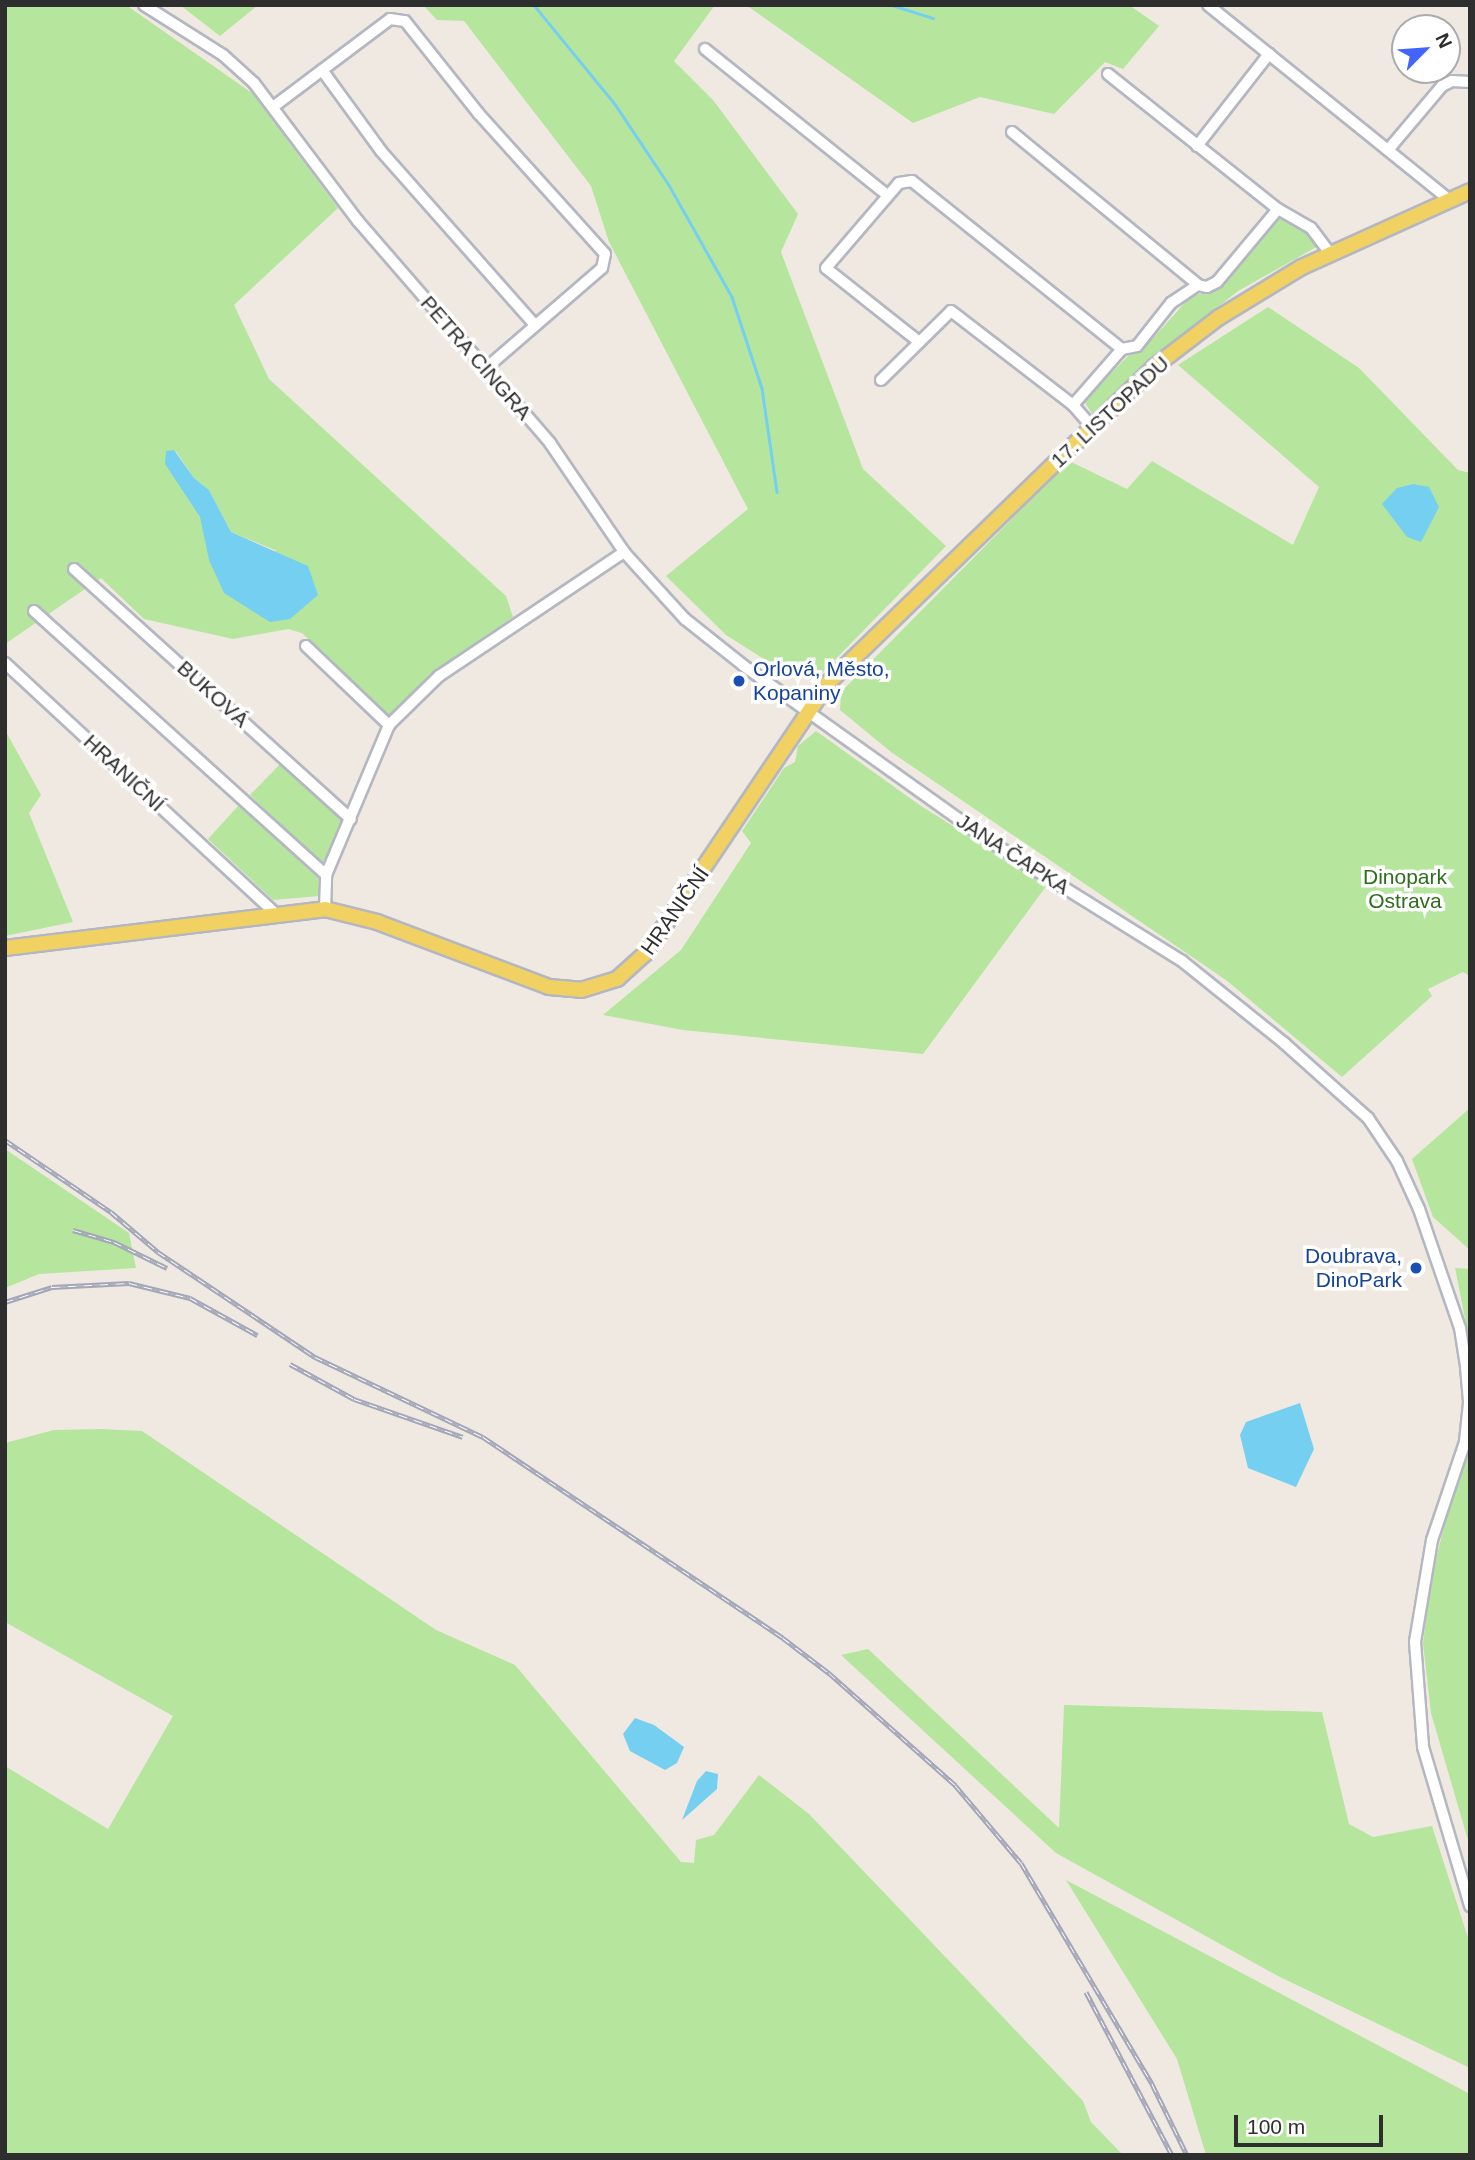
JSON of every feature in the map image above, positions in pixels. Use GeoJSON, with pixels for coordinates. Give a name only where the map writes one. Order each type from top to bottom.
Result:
{"type":"FeatureCollection","features":[{"type":"Feature","properties":{"kind":"main road","name":"17. LISTOPADU"},"geometry":{"type":"LineString","coordinates":[[807,711],[828,683],[1154,367],[1218,318],[1330,253],[1470,191]]}},
{"type":"Feature","properties":{"kind":"main road","name":"HRANIČNÍ"},"geometry":{"type":"LineString","coordinates":[[5,948],[274,912],[325,909],[377,922],[548,987],[582,990],[607,985],[646,953],[807,711]]}},
{"type":"Feature","properties":{"kind":"street","name":"PETRA CINGRA"},"geometry":{"type":"LineString","coordinates":[[144,5],[223,55],[273,107],[358,221],[550,443],[624,552],[685,618],[807,711]]}},
{"type":"Feature","properties":{"kind":"street"},"geometry":{"type":"LineString","coordinates":[[1208,5],[1450,200]]}},
{"type":"Feature","properties":{"kind":"street"},"geometry":{"type":"LineString","coordinates":[[273,107],[390,19],[405,21],[479,114],[605,254],[602,268],[486,368]]}},
{"type":"Feature","properties":{"kind":"street"},"geometry":{"type":"LineString","coordinates":[[705,50],[887,195]]}},
{"type":"Feature","properties":{"kind":"street"},"geometry":{"type":"LineString","coordinates":[[1197,146],[1269,54]]}},
{"type":"Feature","properties":{"kind":"street"},"geometry":{"type":"LineString","coordinates":[[322,70],[382,151],[535,325]]}},
{"type":"Feature","properties":{"kind":"street"},"geometry":{"type":"LineString","coordinates":[[1108,74],[1278,209],[1311,228],[1330,253]]}},
{"type":"Feature","properties":{"kind":"street"},"geometry":{"type":"LineString","coordinates":[[1388,150],[1442,86],[1452,81],[1470,82]]}},
{"type":"Feature","properties":{"kind":"street"},"geometry":{"type":"LineString","coordinates":[[1012,132],[1199,285],[1207,287],[1217,282],[1278,209]]}},
{"type":"Feature","properties":{"kind":"street"},"geometry":{"type":"LineString","coordinates":[[918,341],[826,268],[899,183],[920,185],[1122,349]]}},
{"type":"Feature","properties":{"kind":"street"},"geometry":{"type":"LineString","coordinates":[[1073,405],[1122,349],[1137,346],[1171,303],[1199,285]]}},
{"type":"Feature","properties":{"kind":"street"},"geometry":{"type":"LineString","coordinates":[[881,380],[918,341],[951,312],[960,315],[1073,405],[1093,427]]}},
{"type":"Feature","properties":{"kind":"street"},"geometry":{"type":"LineString","coordinates":[[325,909],[327,875],[351,818],[369,763],[389,725],[439,676],[624,552]]}},
{"type":"Feature","properties":{"kind":"street","name":"BUKOVÁ"},"geometry":{"type":"LineString","coordinates":[[74,569],[351,818]]}},
{"type":"Feature","properties":{"kind":"street"},"geometry":{"type":"LineString","coordinates":[[34,611],[327,875]]}},
{"type":"Feature","properties":{"kind":"street"},"geometry":{"type":"LineString","coordinates":[[306,646],[389,725]]}},
{"type":"Feature","properties":{"kind":"street","name":"HRANIČNÍ"},"geometry":{"type":"LineString","coordinates":[[5,663],[274,912]]}},
{"type":"Feature","properties":{"kind":"street","name":"JANA ČAPKA"},"geometry":{"type":"LineString","coordinates":[[807,711],[989,841],[1182,961],[1341,1092],[1368,1118],[1397,1161],[1419,1209],[1460,1328],[1469,1403],[1465,1442],[1432,1540],[1415,1642],[1423,1747],[1470,1906]]}},
{"type":"Feature","properties":{"kind":"green space"},"geometry":{"type":"Polygon","coordinates":[[[5,5],[126,5],[252,93],[338,208],[234,305],[269,379],[506,596],[513,617],[434,671],[390,717],[302,633],[288,629],[233,639],[144,619],[101,578],[5,644],[5,5]],[[175,450],[207,536],[209,560],[277,551],[231,532],[209,490],[194,478],[175,450]]]}},
{"type":"Feature","properties":{"kind":"green space"},"geometry":{"type":"Polygon","coordinates":[[[180,5],[258,5],[220,36],[180,5]]]}},
{"type":"Feature","properties":{"kind":"green space"},"geometry":{"type":"Polygon","coordinates":[[[423,5],[715,5],[674,61],[713,100],[798,214],[781,252],[863,469],[946,546],[822,673],[796,679],[726,635],[666,576],[748,509],[609,242],[591,186],[464,21],[437,20],[423,5]]]}},
{"type":"Feature","properties":{"kind":"green space"},"geometry":{"type":"Polygon","coordinates":[[[746,5],[1129,5],[1159,26],[1123,69],[1105,62],[1054,114],[980,97],[913,123],[746,5]]]}},
{"type":"Feature","properties":{"kind":"green space"},"geometry":{"type":"Polygon","coordinates":[[[1283,217],[1315,236],[1320,245],[1238,291],[1146,364],[1093,415],[1084,401],[1129,355],[1147,345],[1190,297],[1219,288],[1276,220],[1283,217]]]}},
{"type":"Feature","properties":{"kind":"green space","name":"Dinopark Ostrava"},"geometry":{"type":"Polygon","coordinates":[[[1268,307],[1359,368],[1458,470],[1470,473],[1470,976],[1463,972],[1428,989],[1432,996],[1342,1077],[1226,980],[891,752],[840,710],[841,692],[1069,461],[1127,489],[1152,461],[1293,545],[1319,487],[1178,365],[1268,307]]]}},
{"type":"Feature","properties":{"kind":"green space"},"geometry":{"type":"Polygon","coordinates":[[[5,730],[41,795],[29,813],[73,922],[5,936],[5,730]]]}},
{"type":"Feature","properties":{"kind":"green space"},"geometry":{"type":"Polygon","coordinates":[[[816,731],[921,806],[1047,885],[923,1054],[683,1030],[603,1015],[681,950],[751,843],[742,831],[784,768],[795,762],[798,746],[816,731]]]}},
{"type":"Feature","properties":{"kind":"green space"},"geometry":{"type":"Polygon","coordinates":[[[282,762],[345,820],[324,867],[250,795],[282,762]]]}},
{"type":"Feature","properties":{"kind":"green space"},"geometry":{"type":"Polygon","coordinates":[[[239,805],[321,881],[319,896],[273,900],[208,839],[239,805]]]}},
{"type":"Feature","properties":{"kind":"green space"},"geometry":{"type":"Polygon","coordinates":[[[1470,1108],[1470,1250],[1433,1217],[1412,1159],[1470,1108]]]}},
{"type":"Feature","properties":{"kind":"green space"},"geometry":{"type":"Polygon","coordinates":[[[5,1149],[129,1233],[136,1268],[39,1274],[5,1288],[5,1149]]]}},
{"type":"Feature","properties":{"kind":"green space"},"geometry":{"type":"Polygon","coordinates":[[[1455,1268],[1470,1269],[1470,1343],[1455,1268]]]}},
{"type":"Feature","properties":{"kind":"green space"},"geometry":{"type":"Polygon","coordinates":[[[1470,1426],[1470,1847],[1431,1713],[1423,1643],[1431,1578],[1470,1426]]]}},
{"type":"Feature","properties":{"kind":"green space"},"geometry":{"type":"Polygon","coordinates":[[[54,1430],[142,1431],[436,1630],[515,1665],[681,1862],[694,1863],[696,1840],[714,1835],[759,1775],[809,1814],[1083,2101],[1091,2122],[1123,2155],[5,2155],[5,1766],[108,1829],[173,1716],[5,1622],[5,1443],[54,1430]]]}},
{"type":"Feature","properties":{"kind":"green space"},"geometry":{"type":"Polygon","coordinates":[[[868,1649],[1059,1828],[1064,1705],[1322,1712],[1349,1824],[1373,1837],[1432,1826],[1470,1944],[1470,2068],[1278,1976],[1056,1853],[841,1655],[868,1649]]]}},
{"type":"Feature","properties":{"kind":"green space"},"geometry":{"type":"Polygon","coordinates":[[[1066,1880],[1470,2094],[1470,2155],[1206,2155],[1177,2059],[1066,1880]]]}},
{"type":"Feature","properties":{"kind":"water"},"geometry":{"type":"Polygon","coordinates":[[[174,450],[194,478],[209,490],[231,532],[308,566],[318,595],[290,619],[270,622],[224,593],[209,560],[200,517],[165,464],[166,451],[174,450]]]}},
{"type":"Feature","properties":{"kind":"water"},"geometry":{"type":"Polygon","coordinates":[[[1413,484],[1429,487],[1439,507],[1421,542],[1407,537],[1382,504],[1397,488],[1413,484]]]}},
{"type":"Feature","properties":{"kind":"water"},"geometry":{"type":"Polygon","coordinates":[[[1300,1403],[1314,1449],[1296,1487],[1248,1468],[1240,1435],[1246,1422],[1300,1403]]]}},
{"type":"Feature","properties":{"kind":"water"},"geometry":{"type":"Polygon","coordinates":[[[635,1718],[654,1725],[684,1747],[677,1763],[665,1770],[630,1751],[623,1734],[635,1718]]]}},
{"type":"Feature","properties":{"kind":"water"},"geometry":{"type":"Polygon","coordinates":[[[706,1771],[718,1774],[717,1789],[682,1820],[697,1781],[706,1771]]]}},
{"type":"Feature","properties":{"kind":"waterway"},"geometry":{"type":"LineString","coordinates":[[534,5],[615,104],[669,185],[732,297],[762,388],[777,492]]}},
{"type":"Feature","properties":{"kind":"waterway"},"geometry":{"type":"LineString","coordinates":[[892,5],[933,18]]}},
{"type":"Feature","properties":{"kind":"railway"},"geometry":{"type":"LineString","coordinates":[[5,1140],[111,1212],[158,1252],[315,1357],[483,1437],[783,1638],[829,1673],[955,1785],[1021,1863],[1152,2084],[1187,2155]]}},
{"type":"Feature","properties":{"kind":"railway"},"geometry":{"type":"LineString","coordinates":[[73,1230],[114,1242],[167,1268]]}},
{"type":"Feature","properties":{"kind":"railway"},"geometry":{"type":"LineString","coordinates":[[5,1302],[52,1287],[129,1283],[190,1298],[257,1335]]}},
{"type":"Feature","properties":{"kind":"railway"},"geometry":{"type":"LineString","coordinates":[[290,1364],[354,1399],[463,1437]]}},
{"type":"Feature","properties":{"kind":"railway"},"geometry":{"type":"LineString","coordinates":[[1086,1992],[1172,2155]]}},
{"type":"Feature","properties":{"kind":"place","name":"Orlová, Město, Kopaniny"},"geometry":{"type":"Point","coordinates":[739,681]}},
{"type":"Feature","properties":{"kind":"place","name":"Doubrava, DinoPark"},"geometry":{"type":"Point","coordinates":[1416,1268]}}]}
